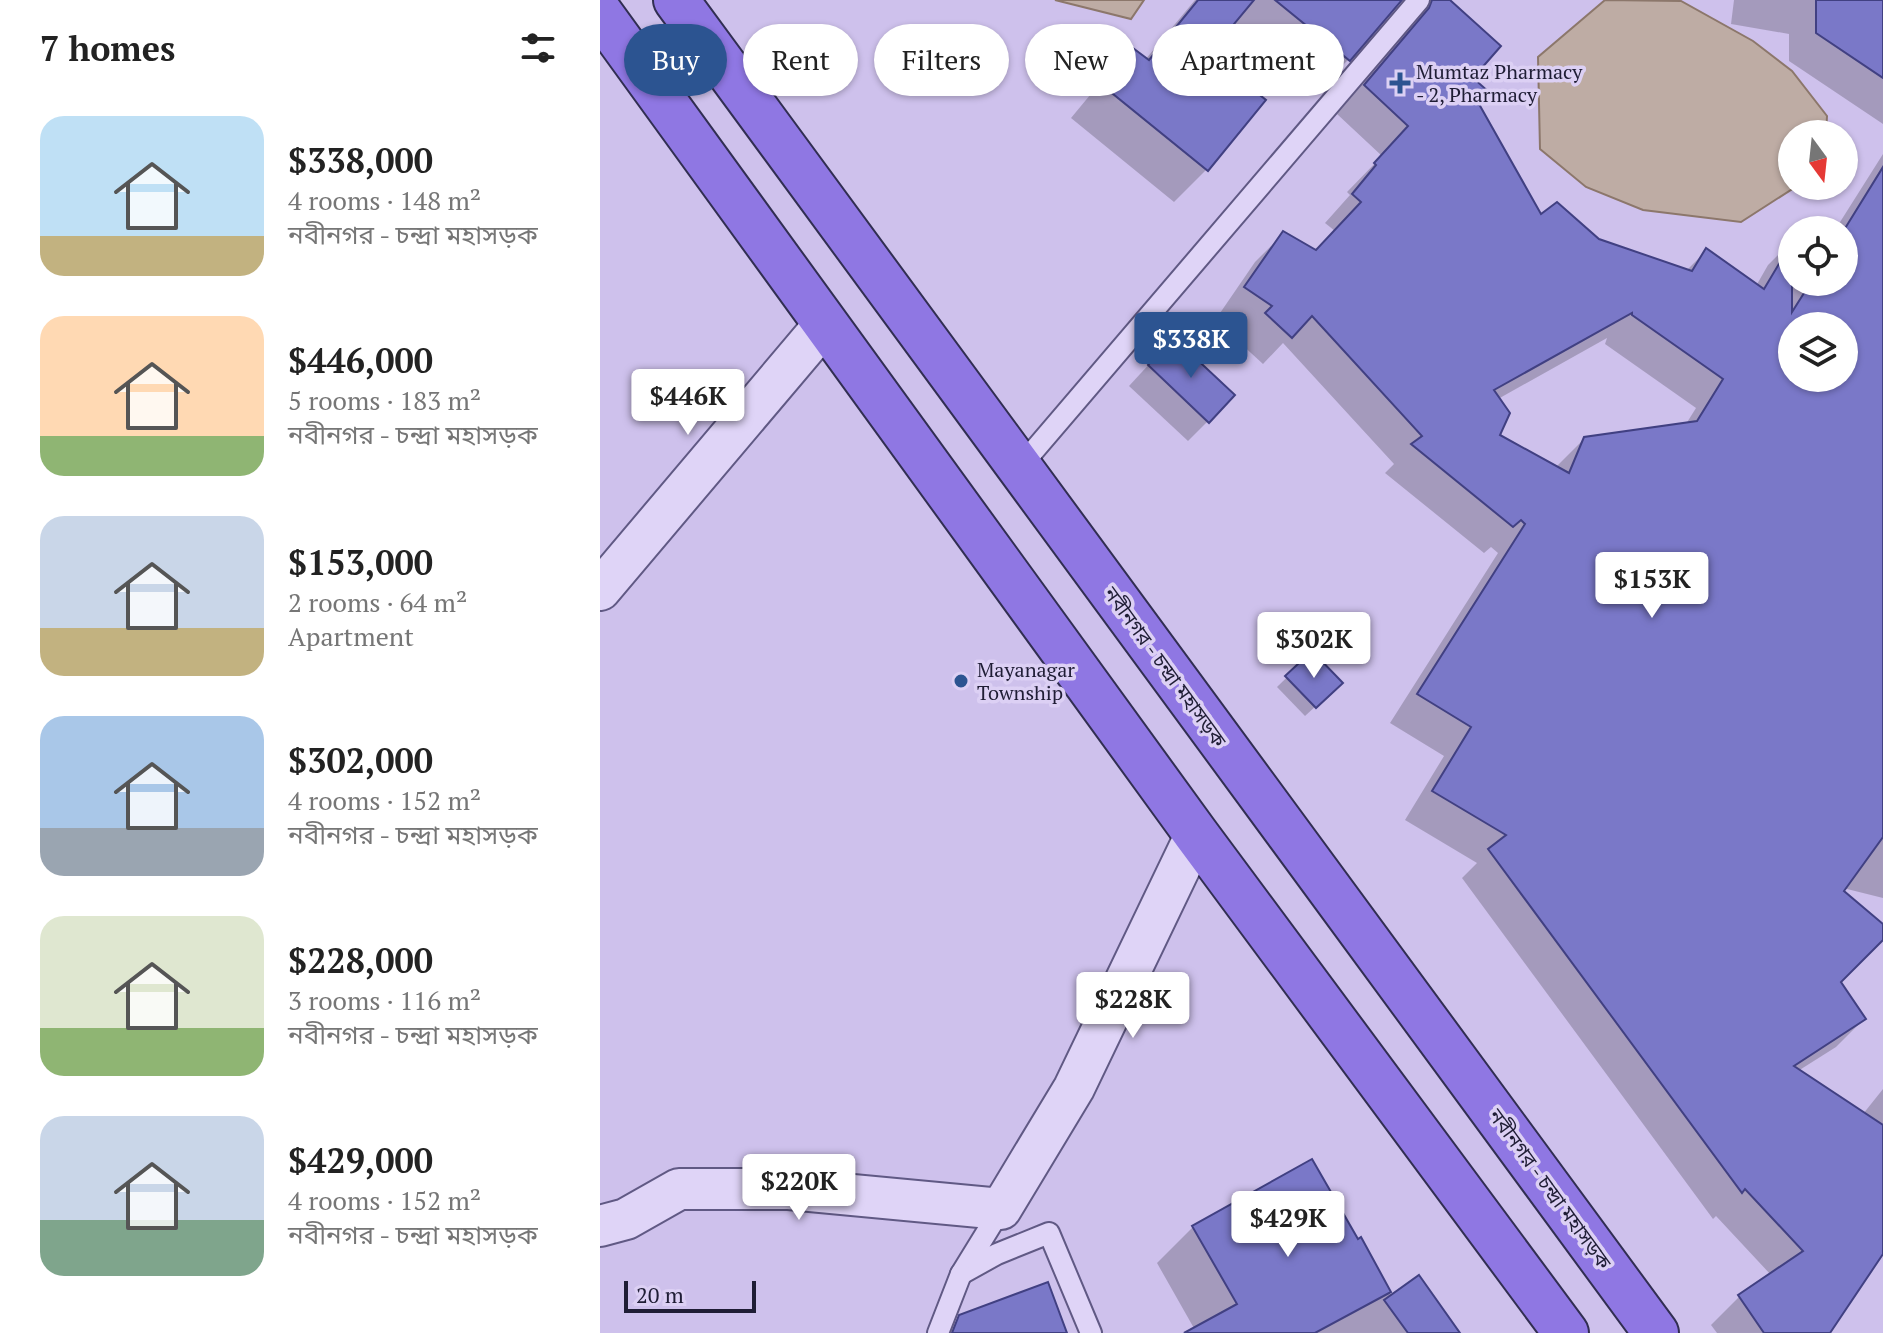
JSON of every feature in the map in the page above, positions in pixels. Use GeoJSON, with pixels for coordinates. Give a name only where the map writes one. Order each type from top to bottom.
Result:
{"type":"FeatureCollection","features":[{"type":"Feature","properties":{"kind":"highway","name":"নবীনগর - চন্দ্রা মহাসড়ক"},"geometry":{"type":"LineString","coordinates":[[676,0],[1656,1333]]}},
{"type":"Feature","properties":{"kind":"highway"},"geometry":{"type":"LineString","coordinates":[[600,13],[1196,834],[1566,1333]]}},
{"type":"Feature","properties":{"kind":"street"},"geometry":{"type":"LineString","coordinates":[[600,590],[824,325]]}},
{"type":"Feature","properties":{"kind":"street"},"geometry":{"type":"LineString","coordinates":[[600,1226],[626,1219],[679,1189],[789,1189],[1001,1209],[1074,1088],[1196,834]]}},
{"type":"Feature","properties":{"kind":"lane"},"geometry":{"type":"LineString","coordinates":[[1019,468],[1419,0]]}},
{"type":"Feature","properties":{"kind":"lane"},"geometry":{"type":"LineString","coordinates":[[938,1333],[961,1274],[1001,1209]]}},
{"type":"Feature","properties":{"kind":"lane"},"geometry":{"type":"LineString","coordinates":[[961,1274],[997,1254],[1049,1233],[1091,1333]]}},
{"type":"Feature","properties":{"kind":"shaded area"},"geometry":{"type":"Polygon","coordinates":[[[1055,0],[1144,0],[1131,19],[1055,0]]]}},
{"type":"Feature","properties":{"kind":"shaded area"},"geometry":{"type":"Polygon","coordinates":[[[1605,0],[1681,1],[1753,41],[1792,71],[1827,116],[1827,120],[1778,120],[1778,198],[1741,222],[1643,210],[1586,187],[1540,149],[1538,57],[1605,0]]]}},
{"type":"Feature","properties":{"kind":"building"},"geometry":{"type":"Polygon","coordinates":[[[1198,0],[1254,0],[1234,24],[1178,24],[1198,0]]]}},
{"type":"Feature","properties":{"kind":"building"},"geometry":{"type":"Polygon","coordinates":[[[1275,0],[1402,0],[1350,61],[1344,56],[1344,24],[1305,24],[1275,0]]]}},
{"type":"Feature","properties":{"kind":"building"},"geometry":{"type":"Polygon","coordinates":[[[1432,0],[1450,0],[1501,46],[1473,78],[1489,92],[1479,104],[1541,214],[1557,202],[1599,239],[1692,271],[1706,248],[1764,289],[1778,266],[1778,296],[1792,296],[1792,312],[1802,296],[1858,296],[1858,216],[1853,216],[1883,167],[1883,837],[1844,891],[1883,924],[1883,940],[1841,982],[1866,1019],[1794,1066],[1883,1125],[1883,1254],[1830,1333],[1764,1333],[1738,1295],[1803,1251],[1745,1189],[1742,1193],[1488,849],[1506,835],[1432,791],[1471,727],[1417,694],[1525,524],[1521,520],[1513,527],[1411,444],[1422,436],[1312,316],[1292,338],[1265,313],[1272,306],[1244,287],[1283,231],[1316,250],[1361,202],[1352,194],[1376,165],[1374,163],[1408,126],[1364,85],[1429,8],[1432,0]],[[1632,315],[1494,390],[1510,413],[1500,435],[1569,473],[1584,437],[1697,421],[1723,379],[1632,315]]]}},
{"type":"Feature","properties":{"kind":"building"},"geometry":{"type":"Polygon","coordinates":[[[1816,0],[1883,0],[1883,78],[1816,33],[1816,0]]]}},
{"type":"Feature","properties":{"kind":"building"},"geometry":{"type":"Polygon","coordinates":[[[1136,50],[1149,60],[1152,56],[1152,96],[1261,96],[1266,100],[1208,171],[1116,96],[1136,96],[1136,50]]]}},
{"type":"Feature","properties":{"kind":"building"},"geometry":{"type":"Polygon","coordinates":[[[1173,337],[1235,395],[1209,423],[1148,365],[1173,337]]]}},
{"type":"Feature","properties":{"kind":"building"},"geometry":{"type":"Polygon","coordinates":[[[1312,651],[1343,683],[1316,708],[1285,676],[1312,651]]]}},
{"type":"Feature","properties":{"kind":"building"},"geometry":{"type":"Polygon","coordinates":[[[1312,1159],[1391,1292],[1315,1333],[1184,1333],[1237,1304],[1192,1226],[1312,1159]]]}},
{"type":"Feature","properties":{"kind":"building"},"geometry":{"type":"Polygon","coordinates":[[[1419,1275],[1460,1333],[1408,1333],[1384,1300],[1419,1275]]]}},
{"type":"Feature","properties":{"kind":"building"},"geometry":{"type":"Polygon","coordinates":[[[1048,1282],[1067,1333],[952,1333],[959,1315],[1048,1282]]]}},
{"type":"Feature","properties":{"kind":"place","name":"Mumtaz Pharmacy - 2, Pharmacy"},"geometry":{"type":"Point","coordinates":[1400,83]}},
{"type":"Feature","properties":{"kind":"place","name":"Mayanagar Township"},"geometry":{"type":"Point","coordinates":[961,681]}}]}
